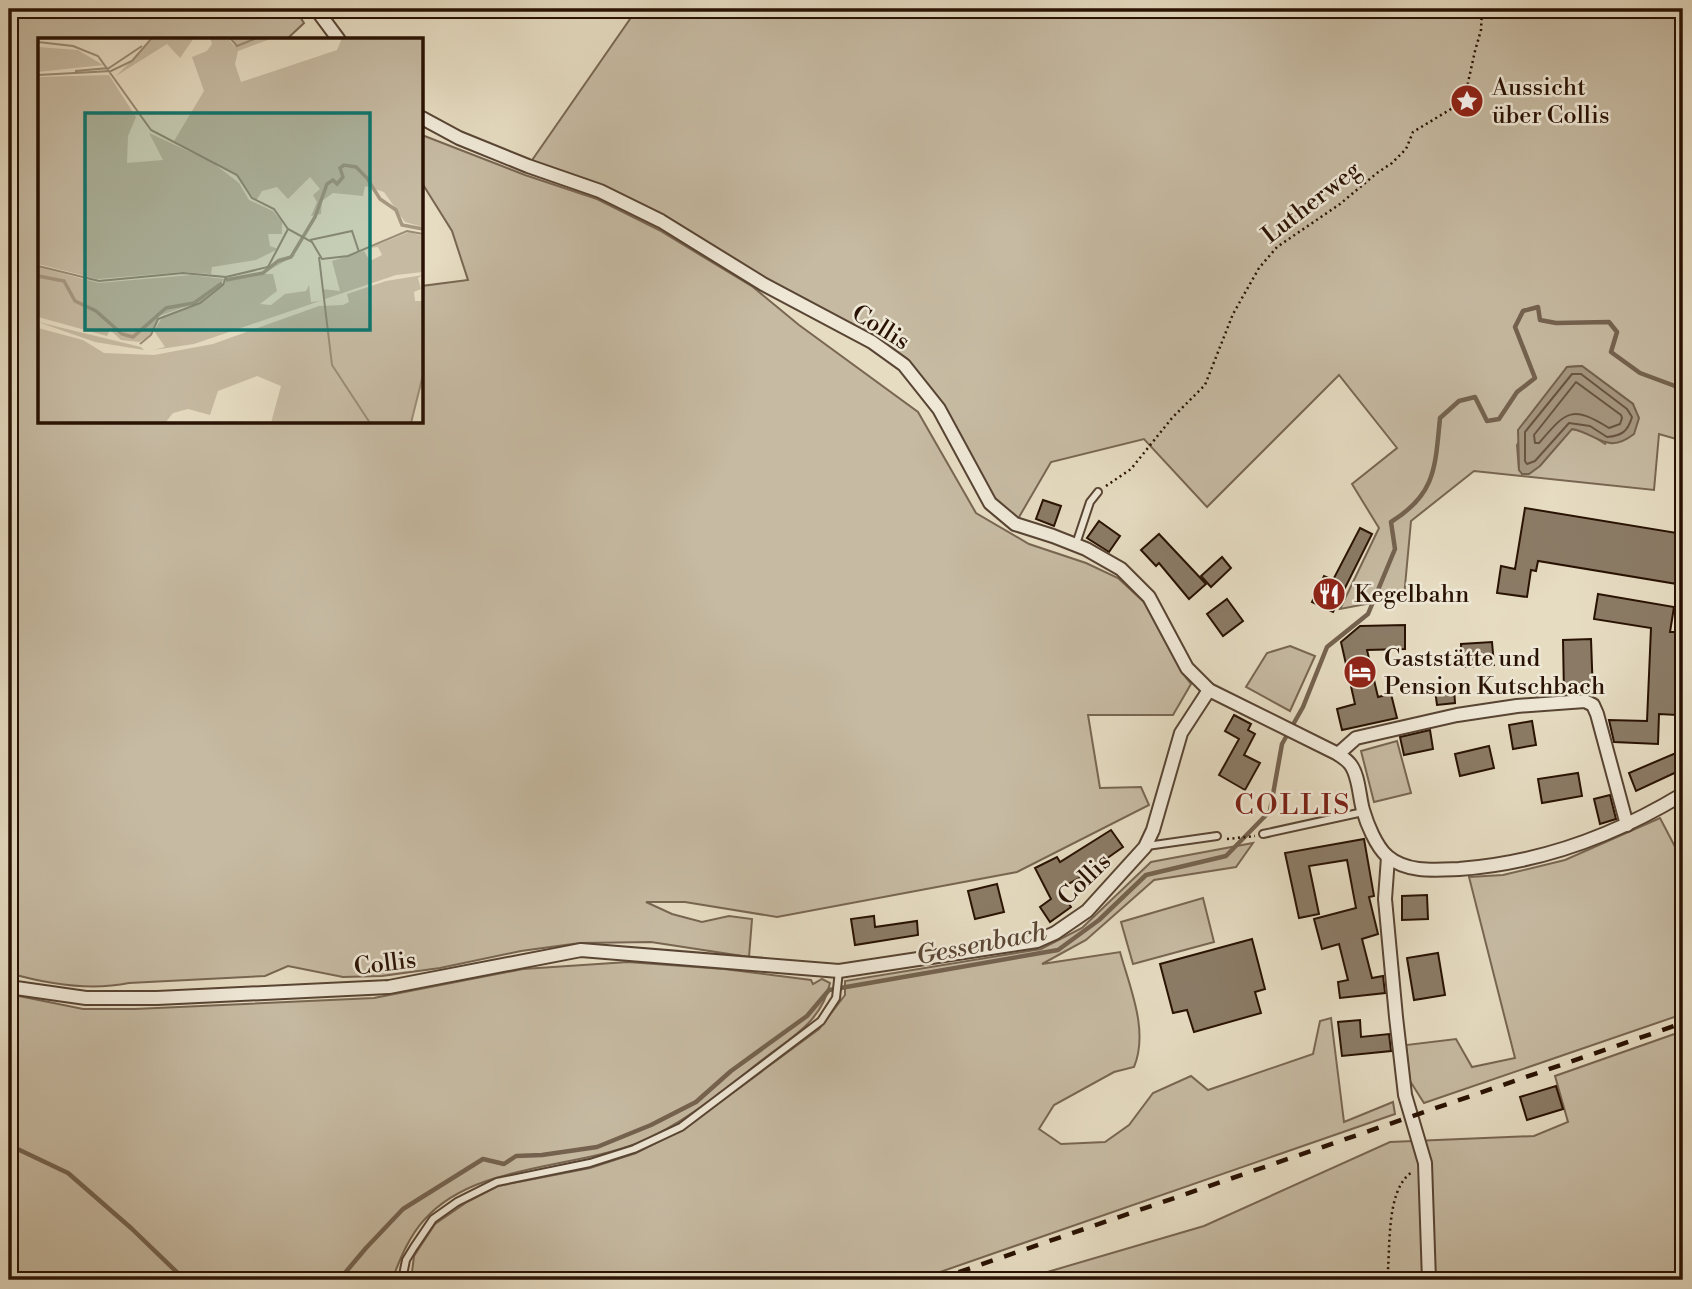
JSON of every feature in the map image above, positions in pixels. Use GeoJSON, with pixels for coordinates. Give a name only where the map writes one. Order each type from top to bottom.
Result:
{"type":"FeatureCollection","features":[{"type":"Feature","properties":{"kind":"street"},"geometry":{"type":"LineString","coordinates":[[316,9],[338,38]]}},
{"type":"Feature","properties":{"kind":"street","name":"Collis"},"geometry":{"type":"LineString","coordinates":[[424,119],[459,138],[600,191],[661,221],[763,284],[872,342],[904,365],[939,409],[990,503],[1015,524],[1075,545],[1121,569],[1149,597],[1187,668],[1209,691],[1281,724],[1338,754],[1352,765],[1363,812],[1378,846],[1388,857]]}},
{"type":"Feature","properties":{"kind":"street","name":"Collis"},"geometry":{"type":"LineString","coordinates":[[9,987],[86,998],[157,998],[389,987],[581,950],[763,966],[839,976],[1037,941],[1055,933],[1087,911],[1145,847],[1153,830],[1181,733],[1209,691]]}},
{"type":"Feature","properties":{"kind":"street"},"geometry":{"type":"LineString","coordinates":[[1338,754],[1356,738],[1457,715],[1517,706],[1585,701],[1593,705],[1597,714],[1627,825]]}},
{"type":"Feature","properties":{"kind":"street"},"geometry":{"type":"LineString","coordinates":[[1429,1280],[1425,1163],[1405,1095],[1396,1017],[1385,899],[1388,857],[1406,866],[1429,871],[1492,866],[1566,849],[1627,825],[1683,794]]}},
{"type":"Feature","properties":{"kind":"lane"},"geometry":{"type":"LineString","coordinates":[[1075,545],[1090,502],[1098,492]]}},
{"type":"Feature","properties":{"kind":"lane"},"geometry":{"type":"LineString","coordinates":[[1263,834],[1363,812]]}},
{"type":"Feature","properties":{"kind":"lane"},"geometry":{"type":"LineString","coordinates":[[1145,847],[1217,836]]}},
{"type":"Feature","properties":{"kind":"lane"},"geometry":{"type":"LineString","coordinates":[[402,1280],[406,1260],[433,1219],[457,1202],[497,1182],[590,1163],[634,1149],[681,1126],[821,1021],[835,998],[839,976]]}},
{"type":"Feature","properties":{"kind":"path","name":"Lutherweg"},"geometry":{"type":"LineString","coordinates":[[1098,492],[1131,469],[1172,418],[1205,385],[1233,314],[1259,268],[1277,247],[1340,204],[1392,163],[1406,149],[1413,132],[1456,106],[1465,96],[1481,30],[1482,9]]}},
{"type":"Feature","properties":{"kind":"path"},"geometry":{"type":"LineString","coordinates":[[1230,840],[1255,836]]}},
{"type":"Feature","properties":{"kind":"path"},"geometry":{"type":"LineString","coordinates":[[1387,1280],[1394,1196],[1404,1178],[1425,1163]]}},
{"type":"Feature","properties":{"kind":"shaded area"},"geometry":{"type":"Polygon","coordinates":[[[9,9],[295,9],[304,23],[288,38],[38,38],[38,424],[424,424],[424,286],[468,280],[452,231],[424,186],[424,136],[525,175],[597,199],[659,230],[753,287],[799,325],[918,412],[976,513],[1029,544],[1086,563],[1118,578],[1144,602],[1171,645],[1181,671],[1191,684],[1173,715],[1088,715],[1100,788],[1141,787],[1149,805],[1017,872],[777,917],[685,902],[646,902],[672,914],[702,922],[729,916],[752,919],[749,957],[651,942],[580,943],[382,976],[343,977],[288,966],[265,976],[84,986],[53,983],[9,973],[9,9]]]}},
{"type":"Feature","properties":{"kind":"shaded area"},"geometry":{"type":"Polygon","coordinates":[[[637,9],[1683,9],[1683,441],[1659,434],[1654,490],[1474,471],[1411,521],[1404,597],[1340,609],[1379,528],[1352,484],[1397,448],[1339,375],[1207,507],[1144,439],[1051,462],[1015,524],[968,465],[904,365],[661,221],[528,166],[637,9]],[[1582,366],[1567,367],[1517,445],[1519,470],[1522,473],[1572,429],[1587,432],[1605,444],[1633,404],[1582,366]]]}},
{"type":"Feature","properties":{"kind":"shaded area"},"geometry":{"type":"Polygon","coordinates":[[[1290,646],[1315,656],[1290,711],[1246,687],[1267,653],[1290,646]]]}},
{"type":"Feature","properties":{"kind":"shaded area"},"geometry":{"type":"Polygon","coordinates":[[[1397,741],[1411,793],[1374,802],[1361,751],[1397,741]]]}},
{"type":"Feature","properties":{"kind":"shaded area"},"geometry":{"type":"Polygon","coordinates":[[[1660,818],[1683,862],[1683,1014],[1424,1103],[1410,1081],[1406,1045],[1456,1039],[1472,1067],[1515,1058],[1469,877],[1503,875],[1565,860],[1660,818]]]}},
{"type":"Feature","properties":{"kind":"shaded area"},"geometry":{"type":"Polygon","coordinates":[[[1253,843],[1236,867],[1154,880],[1086,940],[1042,964],[1120,952],[1133,995],[1140,1039],[1134,1067],[1114,1072],[1054,1105],[1039,1129],[1061,1144],[1105,1142],[1129,1125],[1153,1093],[1191,1076],[1208,1090],[1313,1054],[1320,1021],[1331,1018],[1344,1122],[1393,1102],[1395,1114],[917,1280],[411,1280],[414,1256],[435,1224],[467,1202],[498,1186],[590,1168],[636,1153],[685,1128],[819,1029],[845,995],[845,981],[1041,949],[1082,928],[1151,862],[1253,843]]]}},
{"type":"Feature","properties":{"kind":"shaded area"},"geometry":{"type":"Polygon","coordinates":[[[1203,898],[1214,942],[1133,964],[1121,922],[1203,898]]]}},
{"type":"Feature","properties":{"kind":"shaded area"},"geometry":{"type":"Polygon","coordinates":[[[628,962],[724,969],[811,980],[813,984],[822,979],[830,983],[821,1007],[806,1026],[720,1093],[672,1126],[638,1143],[612,1151],[497,1178],[446,1201],[425,1219],[414,1233],[392,1280],[9,1280],[9,994],[83,1009],[374,998],[523,969],[628,962]]]}},
{"type":"Feature","properties":{"kind":"shaded area"},"geometry":{"type":"Polygon","coordinates":[[[1683,1031],[1683,1280],[1020,1280],[1204,1226],[1390,1142],[1534,1136],[1568,1122],[1555,1076],[1683,1031]]]}},
{"type":"Feature","properties":{"kind":"water"},"geometry":{"type":"Polygon","coordinates":[[[1582,366],[1633,404],[1639,418],[1634,434],[1617,443],[1609,443],[1572,429],[1540,466],[1529,474],[1522,474],[1519,470],[1518,430],[1567,367],[1582,366]]]}},
{"type":"Feature","properties":{"kind":"building"},"geometry":{"type":"Polygon","coordinates":[[[1043,500],[1061,506],[1054,526],[1036,519],[1043,500]]]}},
{"type":"Feature","properties":{"kind":"building"},"geometry":{"type":"Polygon","coordinates":[[[1525,508],[1683,534],[1683,585],[1538,561],[1536,571],[1531,570],[1527,597],[1497,593],[1501,566],[1515,569],[1525,508]]]}},
{"type":"Feature","properties":{"kind":"building"},"geometry":{"type":"Polygon","coordinates":[[[1099,521],[1120,536],[1109,552],[1087,538],[1099,521]]]}},
{"type":"Feature","properties":{"kind":"building"},"geometry":{"type":"Polygon","coordinates":[[[1360,528],[1372,534],[1333,612],[1312,602],[1324,576],[1333,580],[1360,528]]]}},
{"type":"Feature","properties":{"kind":"building"},"geometry":{"type":"Polygon","coordinates":[[[1159,534],[1206,584],[1189,599],[1159,563],[1156,566],[1141,550],[1159,534]]]}},
{"type":"Feature","properties":{"kind":"building"},"geometry":{"type":"Polygon","coordinates":[[[1222,557],[1231,568],[1211,587],[1201,576],[1222,557]]]}},
{"type":"Feature","properties":{"kind":"building"},"geometry":{"type":"Polygon","coordinates":[[[1598,594],[1674,607],[1670,632],[1681,632],[1677,715],[1659,714],[1658,744],[1614,742],[1609,720],[1647,721],[1651,628],[1594,619],[1598,594]]]}},
{"type":"Feature","properties":{"kind":"building"},"geometry":{"type":"Polygon","coordinates":[[[1227,599],[1243,621],[1223,636],[1207,614],[1227,599]]]}},
{"type":"Feature","properties":{"kind":"building","name":"Gaststätte und Pension Kutschbach"},"geometry":{"type":"Polygon","coordinates":[[[1405,625],[1405,649],[1367,650],[1378,697],[1391,694],[1397,718],[1342,730],[1337,709],[1355,704],[1341,642],[1360,626],[1405,625]]]}},
{"type":"Feature","properties":{"kind":"building"},"geometry":{"type":"Polygon","coordinates":[[[1591,639],[1593,695],[1584,692],[1564,694],[1563,640],[1591,639]]]}},
{"type":"Feature","properties":{"kind":"building"},"geometry":{"type":"Polygon","coordinates":[[[1492,642],[1494,665],[1462,667],[1461,644],[1492,642]]]}},
{"type":"Feature","properties":{"kind":"building"},"geometry":{"type":"Polygon","coordinates":[[[1454,688],[1455,703],[1437,705],[1435,690],[1454,688]]]}},
{"type":"Feature","properties":{"kind":"building"},"geometry":{"type":"Polygon","coordinates":[[[1234,715],[1251,724],[1248,730],[1255,734],[1244,755],[1260,763],[1245,790],[1219,775],[1239,739],[1225,731],[1234,715]]]}},
{"type":"Feature","properties":{"kind":"building"},"geometry":{"type":"Polygon","coordinates":[[[1532,721],[1536,745],[1513,749],[1509,725],[1532,721]]]}},
{"type":"Feature","properties":{"kind":"building"},"geometry":{"type":"Polygon","coordinates":[[[1430,730],[1433,749],[1404,755],[1400,737],[1430,730]]]}},
{"type":"Feature","properties":{"kind":"building"},"geometry":{"type":"Polygon","coordinates":[[[1489,746],[1494,768],[1460,776],[1455,754],[1489,746]]]}},
{"type":"Feature","properties":{"kind":"building"},"geometry":{"type":"Polygon","coordinates":[[[1683,750],[1683,769],[1636,791],[1629,773],[1683,750]]]}},
{"type":"Feature","properties":{"kind":"building"},"geometry":{"type":"Polygon","coordinates":[[[1578,773],[1582,796],[1542,803],[1538,779],[1578,773]]]}},
{"type":"Feature","properties":{"kind":"building"},"geometry":{"type":"Polygon","coordinates":[[[1610,795],[1616,819],[1600,824],[1594,799],[1610,795]]]}},
{"type":"Feature","properties":{"kind":"building"},"geometry":{"type":"Polygon","coordinates":[[[1111,830],[1123,847],[1099,864],[1102,869],[1083,881],[1081,877],[1059,889],[1071,907],[1050,922],[1040,907],[1051,899],[1035,868],[1057,857],[1060,862],[1111,830]]]}},
{"type":"Feature","properties":{"kind":"building"},"geometry":{"type":"Polygon","coordinates":[[[1364,839],[1374,896],[1369,897],[1378,934],[1362,939],[1372,978],[1383,976],[1385,993],[1340,998],[1338,982],[1348,980],[1339,944],[1322,949],[1314,919],[1356,908],[1347,860],[1309,866],[1319,914],[1299,918],[1285,853],[1364,839]]]}},
{"type":"Feature","properties":{"kind":"building"},"geometry":{"type":"Polygon","coordinates":[[[997,884],[1004,912],[975,919],[968,891],[997,884]]]}},
{"type":"Feature","properties":{"kind":"building"},"geometry":{"type":"Polygon","coordinates":[[[1427,895],[1428,919],[1402,920],[1402,896],[1427,895]]]}},
{"type":"Feature","properties":{"kind":"building"},"geometry":{"type":"Polygon","coordinates":[[[874,916],[875,927],[917,921],[918,935],[855,945],[851,919],[874,916]]]}},
{"type":"Feature","properties":{"kind":"building"},"geometry":{"type":"Polygon","coordinates":[[[1252,939],[1265,989],[1255,992],[1261,1013],[1194,1032],[1187,1010],[1173,1013],[1160,964],[1252,939]]]}},
{"type":"Feature","properties":{"kind":"building"},"geometry":{"type":"Polygon","coordinates":[[[1438,953],[1445,995],[1414,1000],[1407,958],[1438,953]]]}},
{"type":"Feature","properties":{"kind":"building"},"geometry":{"type":"Polygon","coordinates":[[[1360,1020],[1361,1037],[1389,1034],[1391,1051],[1342,1056],[1338,1022],[1360,1020]]]}},
{"type":"Feature","properties":{"kind":"building"},"geometry":{"type":"Polygon","coordinates":[[[1556,1086],[1563,1109],[1527,1120],[1520,1097],[1556,1086]]]}},
{"type":"Feature","properties":{"kind":"waterway","name":"Gessenbach"},"geometry":{"type":"LineString","coordinates":[[339,1280],[403,1209],[483,1159],[504,1164],[516,1156],[597,1147],[651,1125],[696,1102],[731,1071],[807,1016],[829,990],[1058,950],[1099,920],[1146,875],[1226,856],[1270,811],[1282,744],[1303,707],[1327,647],[1368,614],[1395,549],[1391,522],[1417,501],[1430,478],[1437,451],[1440,418],[1459,401],[1475,397],[1487,421],[1499,419],[1517,392],[1535,378],[1515,327],[1523,311],[1538,307],[1540,320],[1556,323],[1609,322],[1617,332],[1611,352],[1640,373],[1675,386],[1683,400]]}},
{"type":"Feature","properties":{"kind":"waterway","name":"Gessenbach"},"geometry":{"type":"LineString","coordinates":[[9,1145],[68,1173],[185,1280]]}},
{"type":"Feature","properties":{"kind":"railway"},"geometry":{"type":"LineString","coordinates":[[936,1280],[1683,1023]]}},
{"type":"Feature","properties":{"kind":"place","name":"Aussicht über Collis"},"geometry":{"type":"Point","coordinates":[1467,101]}},
{"type":"Feature","properties":{"kind":"place","name":"Kegelbahn"},"geometry":{"type":"Point","coordinates":[1329,594]}},
{"type":"Feature","properties":{"kind":"place","name":"Gaststätte und Pension Kutschbach"},"geometry":{"type":"Point","coordinates":[1360,672]}},
{"type":"Feature","properties":{"kind":"district","name":"COLLIS"},"geometry":{"type":"Point","coordinates":[1293,804]}}]}
